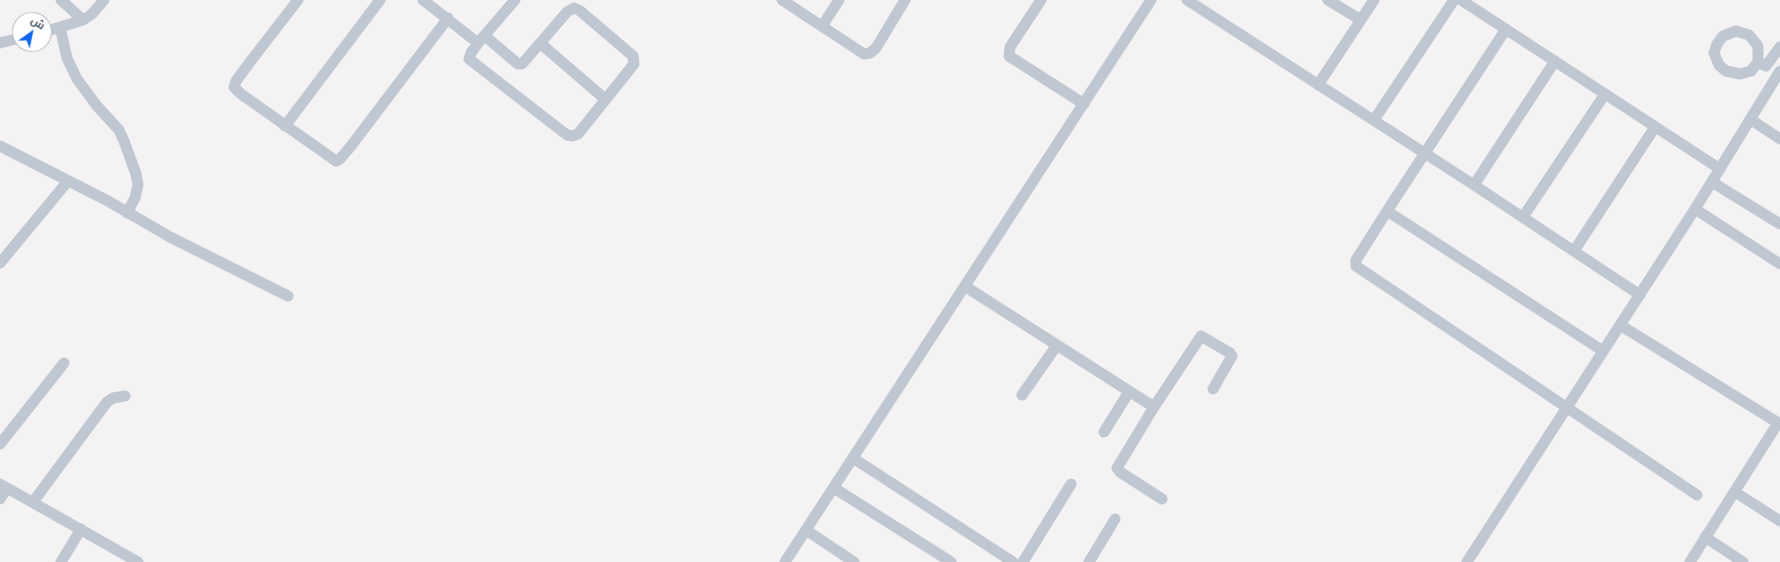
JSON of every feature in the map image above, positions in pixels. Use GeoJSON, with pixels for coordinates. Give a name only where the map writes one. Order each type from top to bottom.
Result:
{"type":"FeatureCollection","features":[{"type":"Feature","properties":{"kind":"street"},"geometry":{"type":"LineString","coordinates":[[61,0],[83,20]]}},
{"type":"Feature","properties":{"kind":"street"},"geometry":{"type":"LineString","coordinates":[[52,30],[83,20],[92,14],[104,0]]}},
{"type":"Feature","properties":{"kind":"street"},"geometry":{"type":"LineString","coordinates":[[298,0],[250,62],[234,86],[235,89],[241,94],[285,126],[333,159],[338,160],[448,18]]}},
{"type":"Feature","properties":{"kind":"street"},"geometry":{"type":"LineString","coordinates":[[285,126],[380,0]]}},
{"type":"Feature","properties":{"kind":"street"},"geometry":{"type":"LineString","coordinates":[[423,0],[448,18],[481,40],[519,64],[523,63],[567,12],[573,8],[579,10],[601,29],[632,56],[635,61],[632,67],[578,134],[569,136],[470,62],[470,55],[481,40],[515,0]]}},
{"type":"Feature","properties":{"kind":"street"},"geometry":{"type":"LineString","coordinates":[[782,0],[864,54],[870,53],[876,48],[905,0]]}},
{"type":"Feature","properties":{"kind":"street"},"geometry":{"type":"LineString","coordinates":[[822,26],[839,0]]}},
{"type":"Feature","properties":{"kind":"street"},"geometry":{"type":"LineString","coordinates":[[1041,0],[1010,47],[1009,56],[1084,104]]}},
{"type":"Feature","properties":{"kind":"street"},"geometry":{"type":"LineString","coordinates":[[785,562],[966,287],[1151,0]]}},
{"type":"Feature","properties":{"kind":"street"},"geometry":{"type":"LineString","coordinates":[[1187,0],[1426,153],[1640,294]]}},
{"type":"Feature","properties":{"kind":"street"},"geometry":{"type":"LineString","coordinates":[[1328,0],[1361,20]]}},
{"type":"Feature","properties":{"kind":"street"},"geometry":{"type":"LineString","coordinates":[[1318,85],[1374,0]]}},
{"type":"Feature","properties":{"kind":"street"},"geometry":{"type":"LineString","coordinates":[[1374,120],[1454,0]]}},
{"type":"Feature","properties":{"kind":"street"},"geometry":{"type":"LineString","coordinates":[[1461,0],[1720,169]]}},
{"type":"Feature","properties":{"kind":"street"},"geometry":{"type":"LineString","coordinates":[[60,27],[67,58],[77,79],[96,106],[119,130],[136,174],[138,185],[135,198],[127,213]]}},
{"type":"Feature","properties":{"kind":"street"},"geometry":{"type":"LineString","coordinates":[[1506,29],[1387,211],[1356,260],[1356,266],[1697,495]]}},
{"type":"Feature","properties":{"kind":"street"},"geometry":{"type":"LineString","coordinates":[[0,43],[12,40]]}},
{"type":"Feature","properties":{"kind":"street"},"geometry":{"type":"LineString","coordinates":[[540,43],[605,99]]}},
{"type":"Feature","properties":{"kind":"street"},"geometry":{"type":"LineString","coordinates":[[1467,562],[1695,209],[1779,74],[1762,64],[1780,46]]}},
{"type":"Feature","properties":{"kind":"street"},"geometry":{"type":"LineString","coordinates":[[1474,185],[1555,62]]}},
{"type":"Feature","properties":{"kind":"street"},"geometry":{"type":"LineString","coordinates":[[1523,217],[1605,94]]}},
{"type":"Feature","properties":{"kind":"street"},"geometry":{"type":"LineString","coordinates":[[1750,119],[1780,139]]}},
{"type":"Feature","properties":{"kind":"street"},"geometry":{"type":"LineString","coordinates":[[1574,251],[1655,127]]}},
{"type":"Feature","properties":{"kind":"street"},"geometry":{"type":"LineString","coordinates":[[0,146],[68,181],[170,237],[288,296]]}},
{"type":"Feature","properties":{"kind":"street"},"geometry":{"type":"LineString","coordinates":[[0,263],[68,181]]}},
{"type":"Feature","properties":{"kind":"street"},"geometry":{"type":"LineString","coordinates":[[1712,182],[1780,224]]}},
{"type":"Feature","properties":{"kind":"street"},"geometry":{"type":"LineString","coordinates":[[1695,209],[1780,264]]}},
{"type":"Feature","properties":{"kind":"street"},"geometry":{"type":"LineString","coordinates":[[1387,211],[1603,351]]}},
{"type":"Feature","properties":{"kind":"street"},"geometry":{"type":"LineString","coordinates":[[966,287],[1154,407]]}},
{"type":"Feature","properties":{"kind":"street"},"geometry":{"type":"LineString","coordinates":[[1620,325],[1779,424],[1690,562]]}},
{"type":"Feature","properties":{"kind":"street"},"geometry":{"type":"LineString","coordinates":[[1162,499],[1120,472],[1117,468],[1154,407],[1201,336],[1232,354],[1232,357],[1213,389]]}},
{"type":"Feature","properties":{"kind":"street"},"geometry":{"type":"LineString","coordinates":[[1022,396],[1057,345]]}},
{"type":"Feature","properties":{"kind":"street"},"geometry":{"type":"LineString","coordinates":[[0,444],[64,363]]}},
{"type":"Feature","properties":{"kind":"street"},"geometry":{"type":"LineString","coordinates":[[1104,432],[1129,392]]}},
{"type":"Feature","properties":{"kind":"street"},"geometry":{"type":"LineString","coordinates":[[32,502],[107,402],[114,398],[125,396]]}},
{"type":"Feature","properties":{"kind":"street"},"geometry":{"type":"LineString","coordinates":[[853,458],[1014,562]]}},
{"type":"Feature","properties":{"kind":"street"},"geometry":{"type":"LineString","coordinates":[[1023,562],[1071,484]]}},
{"type":"Feature","properties":{"kind":"street"},"geometry":{"type":"LineString","coordinates":[[0,499],[4,486],[138,562]]}},
{"type":"Feature","properties":{"kind":"street"},"geometry":{"type":"LineString","coordinates":[[834,488],[951,562]]}},
{"type":"Feature","properties":{"kind":"street"},"geometry":{"type":"LineString","coordinates":[[1734,492],[1780,521]]}},
{"type":"Feature","properties":{"kind":"street"},"geometry":{"type":"LineString","coordinates":[[1089,562],[1115,519]]}},
{"type":"Feature","properties":{"kind":"street"},"geometry":{"type":"LineString","coordinates":[[61,562],[81,529]]}},
{"type":"Feature","properties":{"kind":"street"},"geometry":{"type":"LineString","coordinates":[[806,530],[854,562]]}},
{"type":"Feature","properties":{"kind":"street"},"geometry":{"type":"LineString","coordinates":[[1705,537],[1743,562]]}}]}
